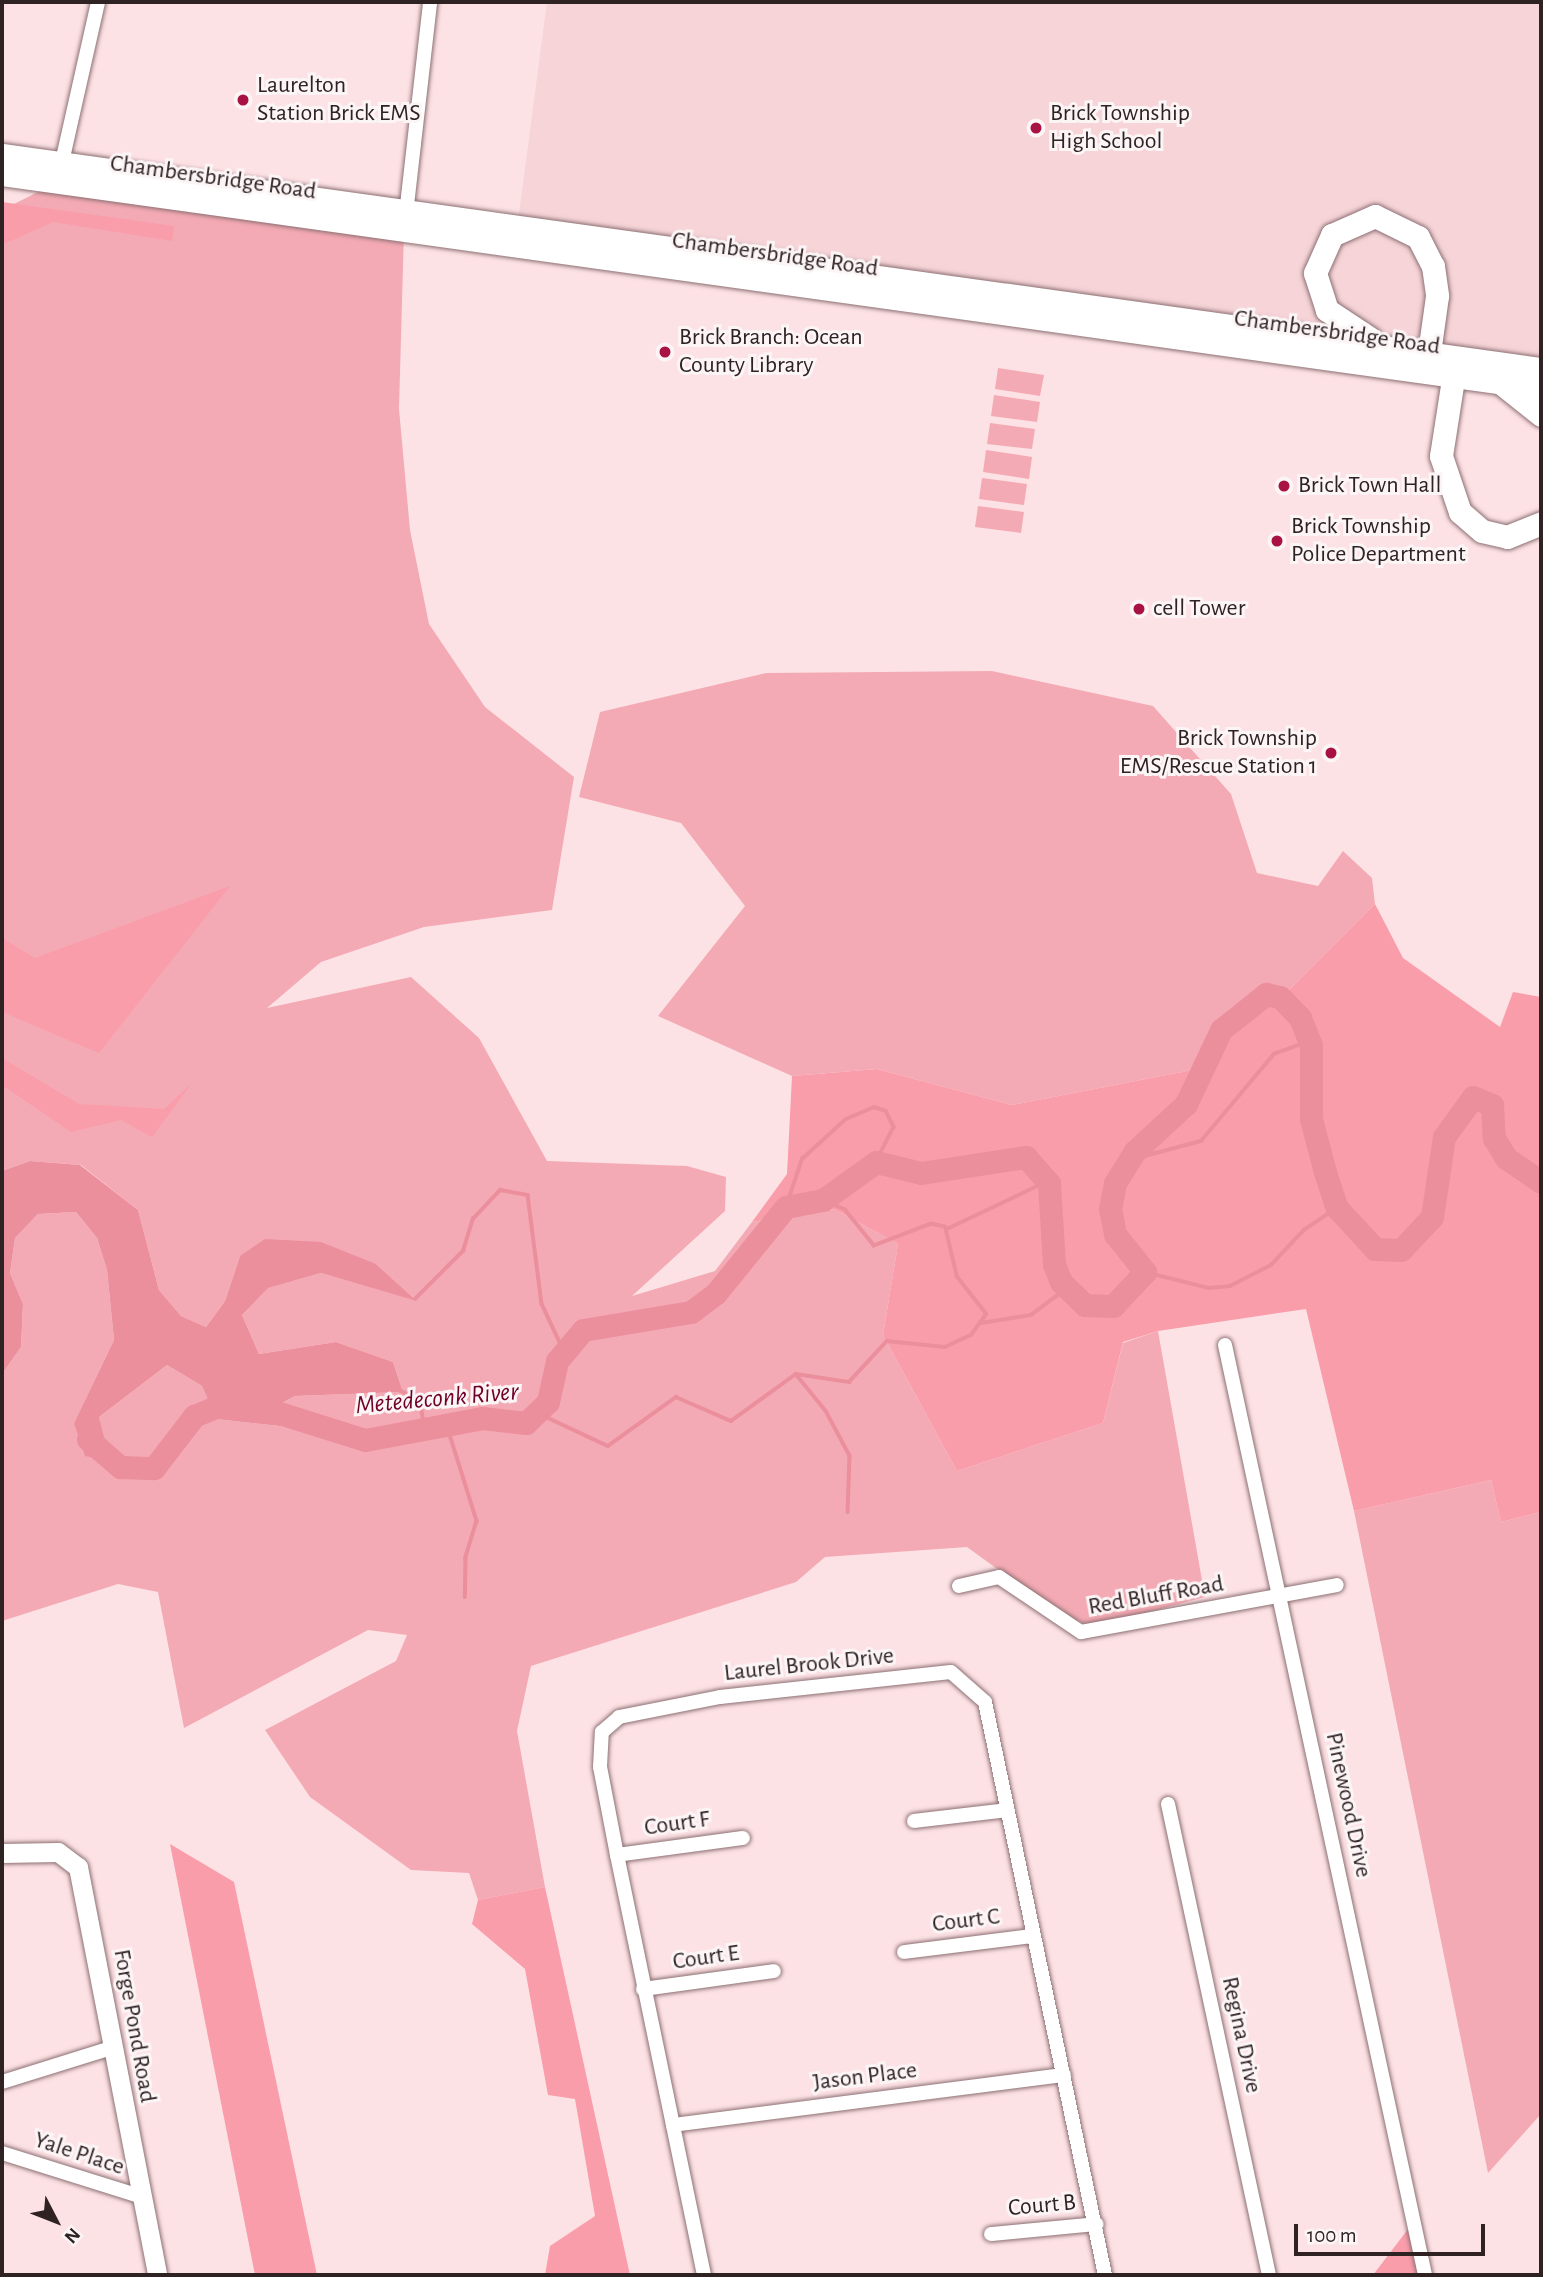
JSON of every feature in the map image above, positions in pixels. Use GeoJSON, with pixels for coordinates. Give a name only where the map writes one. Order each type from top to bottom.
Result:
{"type":"FeatureCollection","features":[{"type":"Feature","properties":{"kind":"main road","name":"Chambersbridge Road"},"geometry":{"type":"LineString","coordinates":[[2,155],[60,173],[1428,363],[1541,369]]}},
{"type":"Feature","properties":{"kind":"main road","name":"Chambersbridge Road"},"geometry":{"type":"LineString","coordinates":[[2,174],[60,173],[405,214],[1394,349],[1428,363]]}},
{"type":"Feature","properties":{"kind":"main road"},"geometry":{"type":"LineString","coordinates":[[1394,349],[1337,321],[1317,287],[1323,246],[1361,218],[1402,224],[1427,251],[1437,296],[1428,363]]}},
{"type":"Feature","properties":{"kind":"main road","name":"Chambersbridge Road"},"geometry":{"type":"LineString","coordinates":[[1455,366],[1501,383],[1541,388]]}},
{"type":"Feature","properties":{"kind":"main road"},"geometry":{"type":"LineString","coordinates":[[1455,366],[1441,456],[1460,512],[1482,531],[1507,537],[1541,523]]}},
{"type":"Feature","properties":{"kind":"main road"},"geometry":{"type":"LineString","coordinates":[[1501,383],[1541,415]]}},
{"type":"Feature","properties":{"kind":"street"},"geometry":{"type":"LineString","coordinates":[[60,173],[98,2]]}},
{"type":"Feature","properties":{"kind":"street"},"geometry":{"type":"LineString","coordinates":[[405,214],[430,2]]}},
{"type":"Feature","properties":{"kind":"street","name":"Pinewood Drive"},"geometry":{"type":"LineString","coordinates":[[1225,1345],[1425,2275]]}},
{"type":"Feature","properties":{"kind":"street","name":"Red Bluff Road"},"geometry":{"type":"LineString","coordinates":[[959,1586],[999,1577],[1081,1632],[1337,1585]]}},
{"type":"Feature","properties":{"kind":"street","name":"Laurel Brook Drive"},"geometry":{"type":"LineString","coordinates":[[704,2275],[643,1989],[600,1767],[602,1732],[619,1717],[720,1697],[959,1675],[985,1702],[1033,1936],[1097,2224],[1105,2275]]}},
{"type":"Feature","properties":{"kind":"street","name":"Regina Drive"},"geometry":{"type":"LineString","coordinates":[[1168,1804],[1269,2275]]}},
{"type":"Feature","properties":{"kind":"street"},"geometry":{"type":"LineString","coordinates":[[914,1821],[1007,1810]]}},
{"type":"Feature","properties":{"kind":"street","name":"Court F"},"geometry":{"type":"LineString","coordinates":[[617,1855],[743,1838]]}},
{"type":"Feature","properties":{"kind":"street","name":"Forge Pond Road"},"geometry":{"type":"LineString","coordinates":[[2,1853],[58,1852],[78,1867],[157,2275]]}},
{"type":"Feature","properties":{"kind":"street","name":"Court C"},"geometry":{"type":"LineString","coordinates":[[904,1952],[1033,1936]]}},
{"type":"Feature","properties":{"kind":"street","name":"Court E"},"geometry":{"type":"LineString","coordinates":[[643,1989],[774,1971]]}},
{"type":"Feature","properties":{"kind":"street"},"geometry":{"type":"LineString","coordinates":[[2,2082],[111,2048]]}},
{"type":"Feature","properties":{"kind":"street","name":"Jason Place"},"geometry":{"type":"LineString","coordinates":[[673,2125],[1064,2075]]}},
{"type":"Feature","properties":{"kind":"street","name":"Yale Place"},"geometry":{"type":"LineString","coordinates":[[2,2153],[142,2197]]}},
{"type":"Feature","properties":{"kind":"street","name":"Court B"},"geometry":{"type":"LineString","coordinates":[[992,2234],[1097,2224]]}},
{"type":"Feature","properties":{"kind":"shaded area","name":"Brick Township High School"},"geometry":{"type":"Polygon","coordinates":[[[547,2],[1541,2],[1541,370],[517,229],[547,2]]]}},
{"type":"Feature","properties":{"kind":"shaded area"},"geometry":{"type":"Polygon","coordinates":[[[58,182],[404,231],[399,409],[410,530],[429,624],[485,707],[574,777],[552,910],[424,927],[321,962],[267,1008],[411,977],[479,1038],[547,1161],[687,1166],[726,1177],[725,1211],[632,1296],[715,1271],[752,1222],[834,1209],[898,1244],[883,1335],[957,1471],[1103,1423],[1123,1343],[1158,1331],[1205,1597],[1093,1627],[1058,1613],[967,1547],[825,1557],[796,1582],[531,1666],[517,1731],[545,1887],[478,1900],[469,1873],[411,1870],[310,1797],[265,1730],[396,1661],[407,1635],[368,1630],[184,1728],[158,1592],[118,1584],[2,1621],[2,1374],[21,1347],[23,1304],[10,1273],[15,1238],[38,1214],[76,1212],[97,1238],[107,1270],[114,1340],[74,1423],[103,1444],[99,1417],[167,1365],[202,1386],[216,1419],[280,1426],[280,1404],[295,1396],[403,1392],[393,1362],[336,1342],[259,1354],[242,1315],[267,1288],[321,1273],[416,1300],[376,1264],[240,1256],[225,1301],[206,1327],[181,1316],[159,1290],[138,1210],[81,1165],[30,1161],[2,1171],[2,210],[58,182]]]}},
{"type":"Feature","properties":{"kind":"shaded area"},"geometry":{"type":"Polygon","coordinates":[[[2,202],[174,226],[172,241],[53,222],[2,245],[2,202]]]}},
{"type":"Feature","properties":{"kind":"shaded area"},"geometry":{"type":"Polygon","coordinates":[[[998,368],[1044,375],[1040,396],[995,389],[998,368]]]}},
{"type":"Feature","properties":{"kind":"shaded area"},"geometry":{"type":"Polygon","coordinates":[[[994,395],[1040,402],[1037,422],[991,416],[994,395]]]}},
{"type":"Feature","properties":{"kind":"shaded area"},"geometry":{"type":"Polygon","coordinates":[[[990,423],[1035,429],[1032,449],[987,444],[990,423]]]}},
{"type":"Feature","properties":{"kind":"shaded area"},"geometry":{"type":"Polygon","coordinates":[[[986,450],[1032,457],[1029,479],[983,472],[986,450]]]}},
{"type":"Feature","properties":{"kind":"shaded area"},"geometry":{"type":"Polygon","coordinates":[[[982,478],[1027,484],[1024,505],[979,499],[982,478]]]}},
{"type":"Feature","properties":{"kind":"shaded area"},"geometry":{"type":"Polygon","coordinates":[[[978,506],[1024,512],[1021,533],[975,527],[978,506]]]}},
{"type":"Feature","properties":{"kind":"shaded area"},"geometry":{"type":"Polygon","coordinates":[[[992,671],[1153,706],[1231,794],[1257,873],[1318,886],[1343,851],[1372,878],[1375,904],[1291,988],[1192,1070],[1012,1105],[877,1069],[792,1076],[658,1016],[745,906],[681,823],[579,797],[600,712],[766,673],[992,671]]]}},
{"type":"Feature","properties":{"kind":"shaded area"},"geometry":{"type":"Polygon","coordinates":[[[230,886],[99,1053],[2,1012],[2,938],[35,958],[230,886]]]}},
{"type":"Feature","properties":{"kind":"shaded area"},"geometry":{"type":"Polygon","coordinates":[[[1375,904],[1403,958],[1500,1027],[1513,992],[1541,997],[1541,1512],[1501,1522],[1491,1480],[1354,1511],[1306,1309],[1158,1331],[1123,1342],[1103,1423],[957,1471],[883,1335],[898,1244],[834,1209],[752,1222],[787,1174],[792,1076],[877,1069],[1012,1105],[1192,1070],[1291,988],[1375,904]]]}},
{"type":"Feature","properties":{"kind":"shaded area"},"geometry":{"type":"Polygon","coordinates":[[[2,1058],[79,1104],[164,1109],[192,1083],[152,1137],[121,1120],[71,1132],[2,1085],[2,1058]]]}},
{"type":"Feature","properties":{"kind":"shaded area"},"geometry":{"type":"Polygon","coordinates":[[[30,1161],[80,1165],[138,1210],[159,1290],[181,1316],[206,1327],[225,1301],[240,1256],[265,1239],[321,1242],[376,1264],[417,1301],[321,1273],[268,1288],[242,1315],[259,1354],[336,1342],[393,1362],[403,1392],[295,1396],[280,1404],[280,1426],[216,1419],[202,1386],[167,1365],[99,1417],[110,1461],[85,1456],[74,1423],[114,1340],[107,1270],[97,1238],[76,1212],[38,1214],[15,1238],[10,1273],[23,1304],[21,1347],[2,1374],[2,1171],[30,1161]]]}},
{"type":"Feature","properties":{"kind":"shaded area"},"geometry":{"type":"Polygon","coordinates":[[[1491,1480],[1501,1522],[1541,1512],[1541,2114],[1488,2173],[1354,1511],[1491,1480]]]}},
{"type":"Feature","properties":{"kind":"shaded area"},"geometry":{"type":"Polygon","coordinates":[[[170,1844],[234,1882],[317,2275],[255,2275],[170,1844]]]}},
{"type":"Feature","properties":{"kind":"shaded area"},"geometry":{"type":"Polygon","coordinates":[[[545,1887],[630,2275],[545,2275],[550,2246],[595,2216],[575,2099],[548,2095],[525,1969],[472,1924],[478,1900],[545,1887]]]}},
{"type":"Feature","properties":{"kind":"shaded area"},"geometry":{"type":"Polygon","coordinates":[[[1415,2220],[1427,2275],[1373,2275],[1415,2220]]]}},
{"type":"Feature","properties":{"kind":"waterway","name":"Metedeconk River"},"geometry":{"type":"LineString","coordinates":[[88,1439],[120,1467],[154,1468],[194,1416],[235,1399],[365,1440],[482,1418],[526,1423],[548,1402],[557,1361],[583,1330],[691,1312],[716,1293],[786,1207],[823,1200],[876,1162],[921,1173],[1026,1157],[1049,1183],[1054,1264],[1061,1282],[1085,1305],[1113,1306],[1145,1272],[1115,1234],[1110,1209],[1115,1183],[1134,1152],[1186,1104],[1221,1030],[1266,994],[1280,997],[1300,1018],[1311,1045],[1311,1119],[1325,1172],[1337,1208],[1375,1249],[1401,1250],[1432,1217],[1444,1137],[1473,1097],[1492,1105],[1494,1138],[1506,1158],[1541,1182]]}},
{"type":"Feature","properties":{"kind":"waterway"},"geometry":{"type":"LineString","coordinates":[[1126,1161],[1201,1141],[1274,1054],[1309,1041]]}},
{"type":"Feature","properties":{"kind":"waterway"},"geometry":{"type":"LineString","coordinates":[[786,1207],[802,1159],[846,1119],[874,1107],[886,1111],[894,1127],[876,1162]]}},
{"type":"Feature","properties":{"kind":"waterway"},"geometry":{"type":"LineString","coordinates":[[947,1229],[1048,1181]]}},
{"type":"Feature","properties":{"kind":"waterway"},"geometry":{"type":"LineString","coordinates":[[415,1299],[463,1251],[473,1219],[500,1190],[528,1195],[542,1304],[564,1351]]}},
{"type":"Feature","properties":{"kind":"waterway"},"geometry":{"type":"LineString","coordinates":[[796,1374],[849,1382],[887,1341],[945,1347],[971,1335],[986,1314],[957,1277],[945,1227],[931,1224],[874,1246],[845,1210],[823,1200]]}},
{"type":"Feature","properties":{"kind":"waterway"},"geometry":{"type":"LineString","coordinates":[[1145,1272],[1209,1288],[1230,1286],[1271,1265],[1304,1230],[1337,1208]]}},
{"type":"Feature","properties":{"kind":"waterway"},"geometry":{"type":"LineString","coordinates":[[981,1323],[1031,1315],[1066,1289]]}},
{"type":"Feature","properties":{"kind":"waterway"},"geometry":{"type":"LineString","coordinates":[[540,1414],[608,1446],[676,1397],[731,1421],[796,1374],[826,1411],[850,1456],[848,1512]]}},
{"type":"Feature","properties":{"kind":"waterway"},"geometry":{"type":"LineString","coordinates":[[399,1390],[420,1400],[425,1427]]}},
{"type":"Feature","properties":{"kind":"waterway"},"geometry":{"type":"LineString","coordinates":[[446,1422],[477,1521],[466,1558],[465,1597]]}},
{"type":"Feature","properties":{"kind":"place","name":"Laurelton Station Brick EMS"},"geometry":{"type":"Point","coordinates":[243,100]}},
{"type":"Feature","properties":{"kind":"place","name":"Brick Township High School"},"geometry":{"type":"Point","coordinates":[1036,128]}},
{"type":"Feature","properties":{"kind":"place","name":"Brick Branch: Ocean County Library"},"geometry":{"type":"Point","coordinates":[665,352]}},
{"type":"Feature","properties":{"kind":"place","name":"Brick Town Hall"},"geometry":{"type":"Point","coordinates":[1284,486]}},
{"type":"Feature","properties":{"kind":"place","name":"Brick Township Police Department"},"geometry":{"type":"Point","coordinates":[1277,541]}},
{"type":"Feature","properties":{"kind":"place","name":"cell Tower"},"geometry":{"type":"Point","coordinates":[1139,609]}},
{"type":"Feature","properties":{"kind":"place","name":"Brick Township EMS/Rescue Station 1"},"geometry":{"type":"Point","coordinates":[1331,753]}}]}
